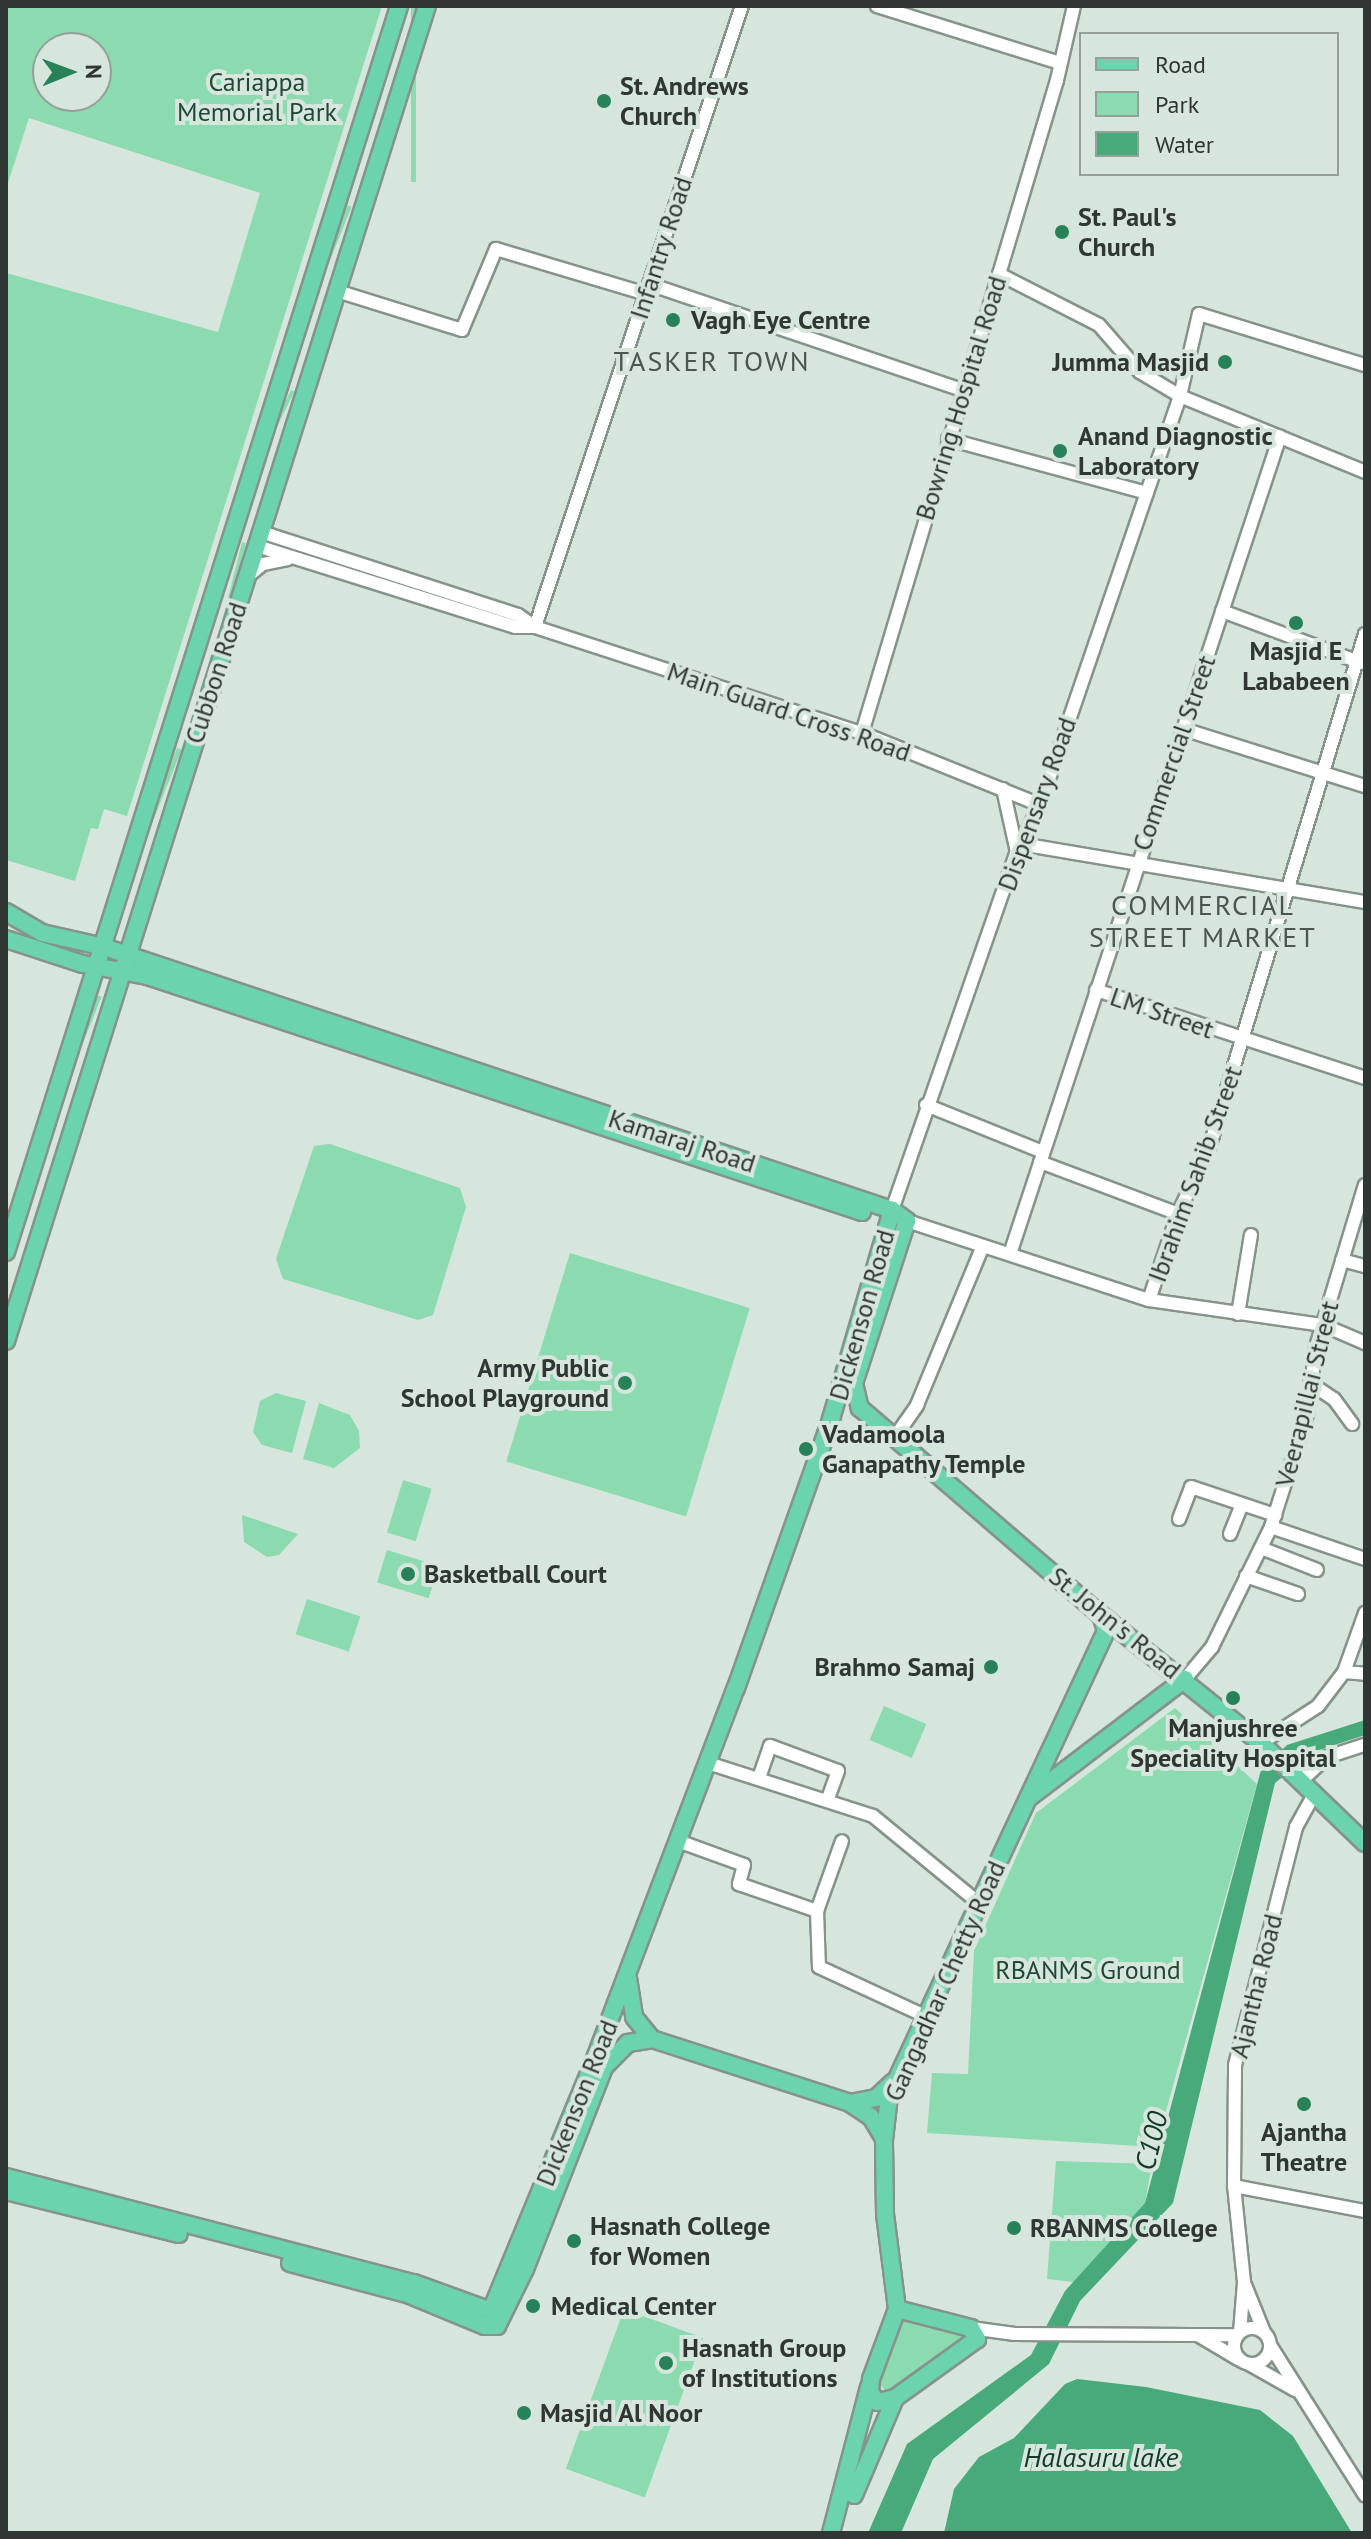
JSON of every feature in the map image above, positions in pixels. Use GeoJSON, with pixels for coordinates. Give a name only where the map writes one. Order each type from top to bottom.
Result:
{"type":"FeatureCollection","features":[{"type":"Feature","properties":{"kind":"main road","name":"Cubbon Road"},"geometry":{"type":"LineString","coordinates":[[6,1252],[399,6]]}},
{"type":"Feature","properties":{"kind":"main road","name":"Cubbon Road"},"geometry":{"type":"LineString","coordinates":[[6,1341],[427,6]]}},
{"type":"Feature","properties":{"kind":"main road"},"geometry":{"type":"LineString","coordinates":[[344,183],[369,190]]}},
{"type":"Feature","properties":{"kind":"main road"},"geometry":{"type":"LineString","coordinates":[[284,377],[309,385]]}},
{"type":"Feature","properties":{"kind":"main road"},"geometry":{"type":"LineString","coordinates":[[172,728],[195,737]]}},
{"type":"Feature","properties":{"kind":"main road","name":"Kamaraj Road"},"geometry":{"type":"LineString","coordinates":[[6,912],[42,933],[104,947],[318,1026],[907,1221]]}},
{"type":"Feature","properties":{"kind":"main road","name":"Kamaraj Road"},"geometry":{"type":"LineString","coordinates":[[6,939],[97,968],[122,972],[318,1026]]}},
{"type":"Feature","properties":{"kind":"main road","name":"Dickenson Road"},"geometry":{"type":"LineString","coordinates":[[6,2177],[412,2289],[493,2329],[564,2152],[831,1419],[890,1216]]}},
{"type":"Feature","properties":{"kind":"main road","name":"Dickenson Road"},"geometry":{"type":"LineString","coordinates":[[831,1419],[844,1408],[860,1408],[854,1383],[907,1221]]}},
{"type":"Feature","properties":{"kind":"main road","name":"St. John's Road"},"geometry":{"type":"LineString","coordinates":[[860,1408],[1101,1615],[1185,1679],[1261,1743],[1365,1843]]}},
{"type":"Feature","properties":{"kind":"main road","name":"Gangadhar Chetty Road"},"geometry":{"type":"LineString","coordinates":[[897,2309],[885,2214],[884,2140],[893,2082],[980,1904],[1106,1631],[1101,1615]]}},
{"type":"Feature","properties":{"kind":"main road","name":"Gangadhar Chetty Road"},"geometry":{"type":"LineString","coordinates":[[1026,1800],[1185,1679]]}},
{"type":"Feature","properties":{"kind":"main road"},"geometry":{"type":"LineString","coordinates":[[628,1973],[634,2017],[652,2039],[850,2103],[871,2117],[884,2140]]}},
{"type":"Feature","properties":{"kind":"main road","name":"Dickenson Road"},"geometry":{"type":"LineString","coordinates":[[564,2152],[609,2060],[628,2043],[652,2039]]}},
{"type":"Feature","properties":{"kind":"main road"},"geometry":{"type":"LineString","coordinates":[[850,2103],[876,2098],[893,2082]]}},
{"type":"Feature","properties":{"kind":"main road","name":"Dickenson Road"},"geometry":{"type":"LineString","coordinates":[[6,2191],[412,2289]]}},
{"type":"Feature","properties":{"kind":"main road"},"geometry":{"type":"LineString","coordinates":[[831,2533],[871,2379],[897,2309],[973,2336]]}},
{"type":"Feature","properties":{"kind":"main road"},"geometry":{"type":"LineString","coordinates":[[871,2379],[870,2392],[877,2402],[895,2398],[973,2336]]}},
{"type":"Feature","properties":{"kind":"main road"},"geometry":{"type":"LineString","coordinates":[[842,2533],[895,2398]]}},
{"type":"Feature","properties":{"kind":"street","name":"Infantry Road"},"geometry":{"type":"LineString","coordinates":[[535,627],[742,6]]}},
{"type":"Feature","properties":{"kind":"street"},"geometry":{"type":"LineString","coordinates":[[877,6],[1057,62]]}},
{"type":"Feature","properties":{"kind":"street","name":"Bowring Hospital Road"},"geometry":{"type":"LineString","coordinates":[[862,733],[1057,80],[1057,62],[1074,6]]}},
{"type":"Feature","properties":{"kind":"street"},"geometry":{"type":"LineString","coordinates":[[337,291],[462,330],[496,249],[647,289],[963,390]]}},
{"type":"Feature","properties":{"kind":"street"},"geometry":{"type":"LineString","coordinates":[[999,274],[1099,325],[1140,372],[1180,396],[1365,472]]}},
{"type":"Feature","properties":{"kind":"street","name":"Dispensary Road"},"geometry":{"type":"LineString","coordinates":[[890,1216],[926,1105],[1019,848],[1040,805],[1147,493],[1180,396],[1199,314],[1365,365]]}},
{"type":"Feature","properties":{"kind":"street","name":"Commercial Street"},"geometry":{"type":"LineString","coordinates":[[1010,1254],[1136,863],[1280,436]]}},
{"type":"Feature","properties":{"kind":"street"},"geometry":{"type":"LineString","coordinates":[[948,439],[1147,493]]}},
{"type":"Feature","properties":{"kind":"street","name":"Main Guard Cross Road"},"geometry":{"type":"LineString","coordinates":[[259,539],[518,615],[535,627],[862,733],[1040,805]]}},
{"type":"Feature","properties":{"kind":"street","name":"Main Guard Cross Road"},"geometry":{"type":"LineString","coordinates":[[259,539],[295,559],[515,627],[535,627]]}},
{"type":"Feature","properties":{"kind":"street"},"geometry":{"type":"LineString","coordinates":[[246,577],[263,564],[295,559]]}},
{"type":"Feature","properties":{"kind":"street"},"geometry":{"type":"LineString","coordinates":[[1222,611],[1361,662]]}},
{"type":"Feature","properties":{"kind":"street","name":"Ibrahim Sahib Street"},"geometry":{"type":"LineString","coordinates":[[1149,1300],[1178,1214],[1210,1145],[1322,774],[1361,662],[1365,634]]}},
{"type":"Feature","properties":{"kind":"street"},"geometry":{"type":"LineString","coordinates":[[1183,729],[1365,786]]}},
{"type":"Feature","properties":{"kind":"street"},"geometry":{"type":"LineString","coordinates":[[1003,789],[1019,848],[1136,863],[1365,902]]}},
{"type":"Feature","properties":{"kind":"street","name":"LM Street"},"geometry":{"type":"LineString","coordinates":[[1096,990],[1365,1078]]}},
{"type":"Feature","properties":{"kind":"street"},"geometry":{"type":"LineString","coordinates":[[926,1105],[1178,1214]]}},
{"type":"Feature","properties":{"kind":"street","name":"Veerapillai Street"},"geometry":{"type":"LineString","coordinates":[[1185,1679],[1212,1647],[1273,1521],[1307,1414],[1310,1383],[1323,1325],[1361,1210],[1365,1185]]}},
{"type":"Feature","properties":{"kind":"street","name":"Kamaraj Road"},"geometry":{"type":"LineString","coordinates":[[907,1221],[1149,1300],[1323,1325],[1365,1343]]}},
{"type":"Feature","properties":{"kind":"street"},"geometry":{"type":"LineString","coordinates":[[1238,1314],[1251,1235]]}},
{"type":"Feature","properties":{"kind":"street"},"geometry":{"type":"LineString","coordinates":[[895,1437],[917,1405],[983,1246]]}},
{"type":"Feature","properties":{"kind":"street"},"geometry":{"type":"LineString","coordinates":[[1342,1260],[1365,1266]]}},
{"type":"Feature","properties":{"kind":"street"},"geometry":{"type":"LineString","coordinates":[[1310,1383],[1334,1399],[1352,1424]]}},
{"type":"Feature","properties":{"kind":"street"},"geometry":{"type":"LineString","coordinates":[[1179,1519],[1191,1487],[1242,1504],[1273,1521],[1365,1559]]}},
{"type":"Feature","properties":{"kind":"street"},"geometry":{"type":"LineString","coordinates":[[1230,1534],[1242,1504]]}},
{"type":"Feature","properties":{"kind":"street"},"geometry":{"type":"LineString","coordinates":[[1261,1548],[1317,1570]]}},
{"type":"Feature","properties":{"kind":"street"},"geometry":{"type":"LineString","coordinates":[[1246,1576],[1298,1594]]}},
{"type":"Feature","properties":{"kind":"street"},"geometry":{"type":"LineString","coordinates":[[1261,1743],[1318,1706],[1344,1672],[1365,1613]]}},
{"type":"Feature","properties":{"kind":"street"},"geometry":{"type":"LineString","coordinates":[[1344,1672],[1365,1674]]}},
{"type":"Feature","properties":{"kind":"street"},"geometry":{"type":"LineString","coordinates":[[1297,1778],[1327,1757],[1365,1745]]}},
{"type":"Feature","properties":{"kind":"street"},"geometry":{"type":"LineString","coordinates":[[759,1778],[770,1746],[838,1771],[828,1798]]}},
{"type":"Feature","properties":{"kind":"street"},"geometry":{"type":"LineString","coordinates":[[708,1763],[828,1798],[873,1816],[980,1904]]}},
{"type":"Feature","properties":{"kind":"street","name":"Ajantha Road"},"geometry":{"type":"LineString","coordinates":[[1244,2282],[1234,2186],[1235,2065],[1296,1827],[1314,1794]]}},
{"type":"Feature","properties":{"kind":"street"},"geometry":{"type":"LineString","coordinates":[[678,1841],[744,1865],[739,1884],[817,1911]]}},
{"type":"Feature","properties":{"kind":"street"},"geometry":{"type":"LineString","coordinates":[[842,1841],[817,1911],[819,1967],[925,2016]]}},
{"type":"Feature","properties":{"kind":"street"},"geometry":{"type":"LineString","coordinates":[[1234,2186],[1365,2211]]}},
{"type":"Feature","properties":{"kind":"street"},"geometry":{"type":"LineString","coordinates":[[1244,2282],[1270,2345],[1365,2495]]}},
{"type":"Feature","properties":{"kind":"street"},"geometry":{"type":"LineString","coordinates":[[1244,2282],[1234,2351],[1245,2362]]}},
{"type":"Feature","properties":{"kind":"street"},"geometry":{"type":"LineString","coordinates":[[973,2336],[1074,2332],[1238,2334],[1249,2328],[1264,2332]]}},
{"type":"Feature","properties":{"kind":"street"},"geometry":{"type":"LineString","coordinates":[[1198,2335],[1298,2392]]}},
{"type":"Feature","properties":{"kind":"street"},"geometry":{"type":"LineString","coordinates":[[1245,2362],[1264,2359],[1270,2345]]}},
{"type":"Feature","properties":{"kind":"green space","name":"Cariappa Memorial Park"},"geometry":{"type":"Polygon","coordinates":[[[6,6],[382,6],[127,816],[104,809],[98,829],[91,828],[75,881],[6,860],[6,273],[218,332],[260,193],[29,118],[6,189],[6,6]]]}},
{"type":"Feature","properties":{"kind":"green space"},"geometry":{"type":"Polygon","coordinates":[[[411,6],[416,6],[416,182],[411,182],[411,6]]]}},
{"type":"Feature","properties":{"kind":"green space"},"geometry":{"type":"Polygon","coordinates":[[[347,205],[352,207],[290,360],[285,358],[347,205]]]}},
{"type":"Feature","properties":{"kind":"green space"},"geometry":{"type":"Polygon","coordinates":[[[291,390],[295,392],[237,505],[233,503],[291,390]]]}},
{"type":"Feature","properties":{"kind":"green space"},"geometry":{"type":"Polygon","coordinates":[[[242,542],[246,543],[202,720],[198,719],[242,542]]]}},
{"type":"Feature","properties":{"kind":"green space"},"geometry":{"type":"Polygon","coordinates":[[[177,748],[182,750],[116,911],[112,909],[177,748]]]}},
{"type":"Feature","properties":{"kind":"green space"},"geometry":{"type":"Polygon","coordinates":[[[97,995],[102,997],[6,1234],[6,1220],[97,995]]]}},
{"type":"Feature","properties":{"kind":"green space"},"geometry":{"type":"Polygon","coordinates":[[[330,1144],[460,1188],[466,1207],[433,1315],[418,1320],[283,1279],[276,1259],[314,1146],[330,1144]]]}},
{"type":"Feature","properties":{"kind":"green space","name":"Army Public School Playground"},"geometry":{"type":"Polygon","coordinates":[[[570,1253],[750,1308],[686,1516],[506,1461],[570,1253]]]}},
{"type":"Feature","properties":{"kind":"green space"},"geometry":{"type":"Polygon","coordinates":[[[276,1393],[306,1401],[292,1453],[262,1445],[253,1432],[260,1401],[276,1393]]]}},
{"type":"Feature","properties":{"kind":"green space"},"geometry":{"type":"Polygon","coordinates":[[[319,1403],[350,1415],[359,1431],[360,1448],[334,1468],[303,1459],[319,1403]]]}},
{"type":"Feature","properties":{"kind":"green space","name":"Basketball Court"},"geometry":{"type":"Polygon","coordinates":[[[403,1480],[432,1489],[416,1541],[387,1533],[403,1480]]]}},
{"type":"Feature","properties":{"kind":"green space"},"geometry":{"type":"Polygon","coordinates":[[[242,1515],[298,1534],[279,1555],[267,1557],[244,1542],[242,1515]]]}},
{"type":"Feature","properties":{"kind":"green space","name":"Basketball Court"},"geometry":{"type":"Polygon","coordinates":[[[387,1550],[439,1566],[429,1598],[377,1583],[387,1550]]]}},
{"type":"Feature","properties":{"kind":"green space"},"geometry":{"type":"Polygon","coordinates":[[[307,1599],[360,1616],[349,1651],[296,1634],[307,1599]]]}},
{"type":"Feature","properties":{"kind":"green space"},"geometry":{"type":"Polygon","coordinates":[[[884,1706],[926,1724],[912,1758],[870,1740],[884,1706]]]}},
{"type":"Feature","properties":{"kind":"green space","name":"RBANMS Ground"},"geometry":{"type":"Polygon","coordinates":[[[1175,1708],[1257,1784],[1156,2147],[927,2133],[932,2073],[968,2074],[974,1951],[1036,1813],[1175,1708]]]}},
{"type":"Feature","properties":{"kind":"green space"},"geometry":{"type":"Polygon","coordinates":[[[1056,2161],[1152,2164],[1145,2203],[1074,2282],[1047,2279],[1056,2161]]]}},
{"type":"Feature","properties":{"kind":"green space"},"geometry":{"type":"Polygon","coordinates":[[[624,2309],[703,2338],[645,2497],[566,2469],[624,2309]]]}},
{"type":"Feature","properties":{"kind":"green space"},"geometry":{"type":"Polygon","coordinates":[[[906,2315],[964,2335],[963,2347],[886,2392],[879,2383],[897,2320],[906,2315]]]}},
{"type":"Feature","properties":{"kind":"water"},"geometry":{"type":"Polygon","coordinates":[[[1365,1720],[1365,1735],[1313,1752],[1275,1783],[1173,2203],[1080,2301],[1049,2364],[933,2459],[901,2533],[868,2533],[907,2444],[1031,2355],[1065,2291],[1145,2203],[1261,1770],[1287,1745],[1365,1720]]]}},
{"type":"Feature","properties":{"kind":"water","name":"Halasuru lake"},"geometry":{"type":"Polygon","coordinates":[[[1077,2379],[1146,2387],[1260,2410],[1293,2436],[1352,2533],[944,2533],[954,2489],[979,2457],[1014,2438],[1065,2384],[1077,2379]]]}},
{"type":"Feature","properties":{"kind":"place","name":"St. Andrews Church"},"geometry":{"type":"Point","coordinates":[604,101]}},
{"type":"Feature","properties":{"kind":"place","name":"St. Paul's Church"},"geometry":{"type":"Point","coordinates":[1062,232]}},
{"type":"Feature","properties":{"kind":"place","name":"Vagh Eye Centre"},"geometry":{"type":"Point","coordinates":[673,320]}},
{"type":"Feature","properties":{"kind":"place","name":"Jumma Masjid"},"geometry":{"type":"Point","coordinates":[1225,362]}},
{"type":"Feature","properties":{"kind":"place","name":"Anand Diagnostic Laboratory"},"geometry":{"type":"Point","coordinates":[1060,451]}},
{"type":"Feature","properties":{"kind":"place","name":"Masjid E Lababeen"},"geometry":{"type":"Point","coordinates":[1296,623]}},
{"type":"Feature","properties":{"kind":"place","name":"Army Public School Playground"},"geometry":{"type":"Point","coordinates":[625,1383]}},
{"type":"Feature","properties":{"kind":"place","name":"Vadamoola Ganapathy Temple"},"geometry":{"type":"Point","coordinates":[806,1449]}},
{"type":"Feature","properties":{"kind":"place","name":"Basketball Court"},"geometry":{"type":"Point","coordinates":[408,1574]}},
{"type":"Feature","properties":{"kind":"place","name":"Brahmo Samaj"},"geometry":{"type":"Point","coordinates":[991,1667]}},
{"type":"Feature","properties":{"kind":"place","name":"Manjushree Speciality Hospital"},"geometry":{"type":"Point","coordinates":[1233,1698]}},
{"type":"Feature","properties":{"kind":"place","name":"Ajantha Theatre"},"geometry":{"type":"Point","coordinates":[1304,2104]}},
{"type":"Feature","properties":{"kind":"place","name":"RBANMS College"},"geometry":{"type":"Point","coordinates":[1014,2228]}},
{"type":"Feature","properties":{"kind":"place","name":"Hasnath College for Women"},"geometry":{"type":"Point","coordinates":[574,2241]}},
{"type":"Feature","properties":{"kind":"place","name":"Medical Center"},"geometry":{"type":"Point","coordinates":[533,2306]}},
{"type":"Feature","properties":{"kind":"place","name":"Hasnath Group of Institutions"},"geometry":{"type":"Point","coordinates":[666,2363]}},
{"type":"Feature","properties":{"kind":"place","name":"Masjid Al Noor"},"geometry":{"type":"Point","coordinates":[524,2413]}},
{"type":"Feature","properties":{"kind":"district","name":"TASKER TOWN"},"geometry":{"type":"Point","coordinates":[712,361]}},
{"type":"Feature","properties":{"kind":"district","name":"COMMERCIAL STREET MARKET"},"geometry":{"type":"Point","coordinates":[1203,921]}},
{"type":"Feature","properties":{"kind":"water label","name":"C100"},"geometry":{"type":"Point","coordinates":[1151,2141]}}]}
